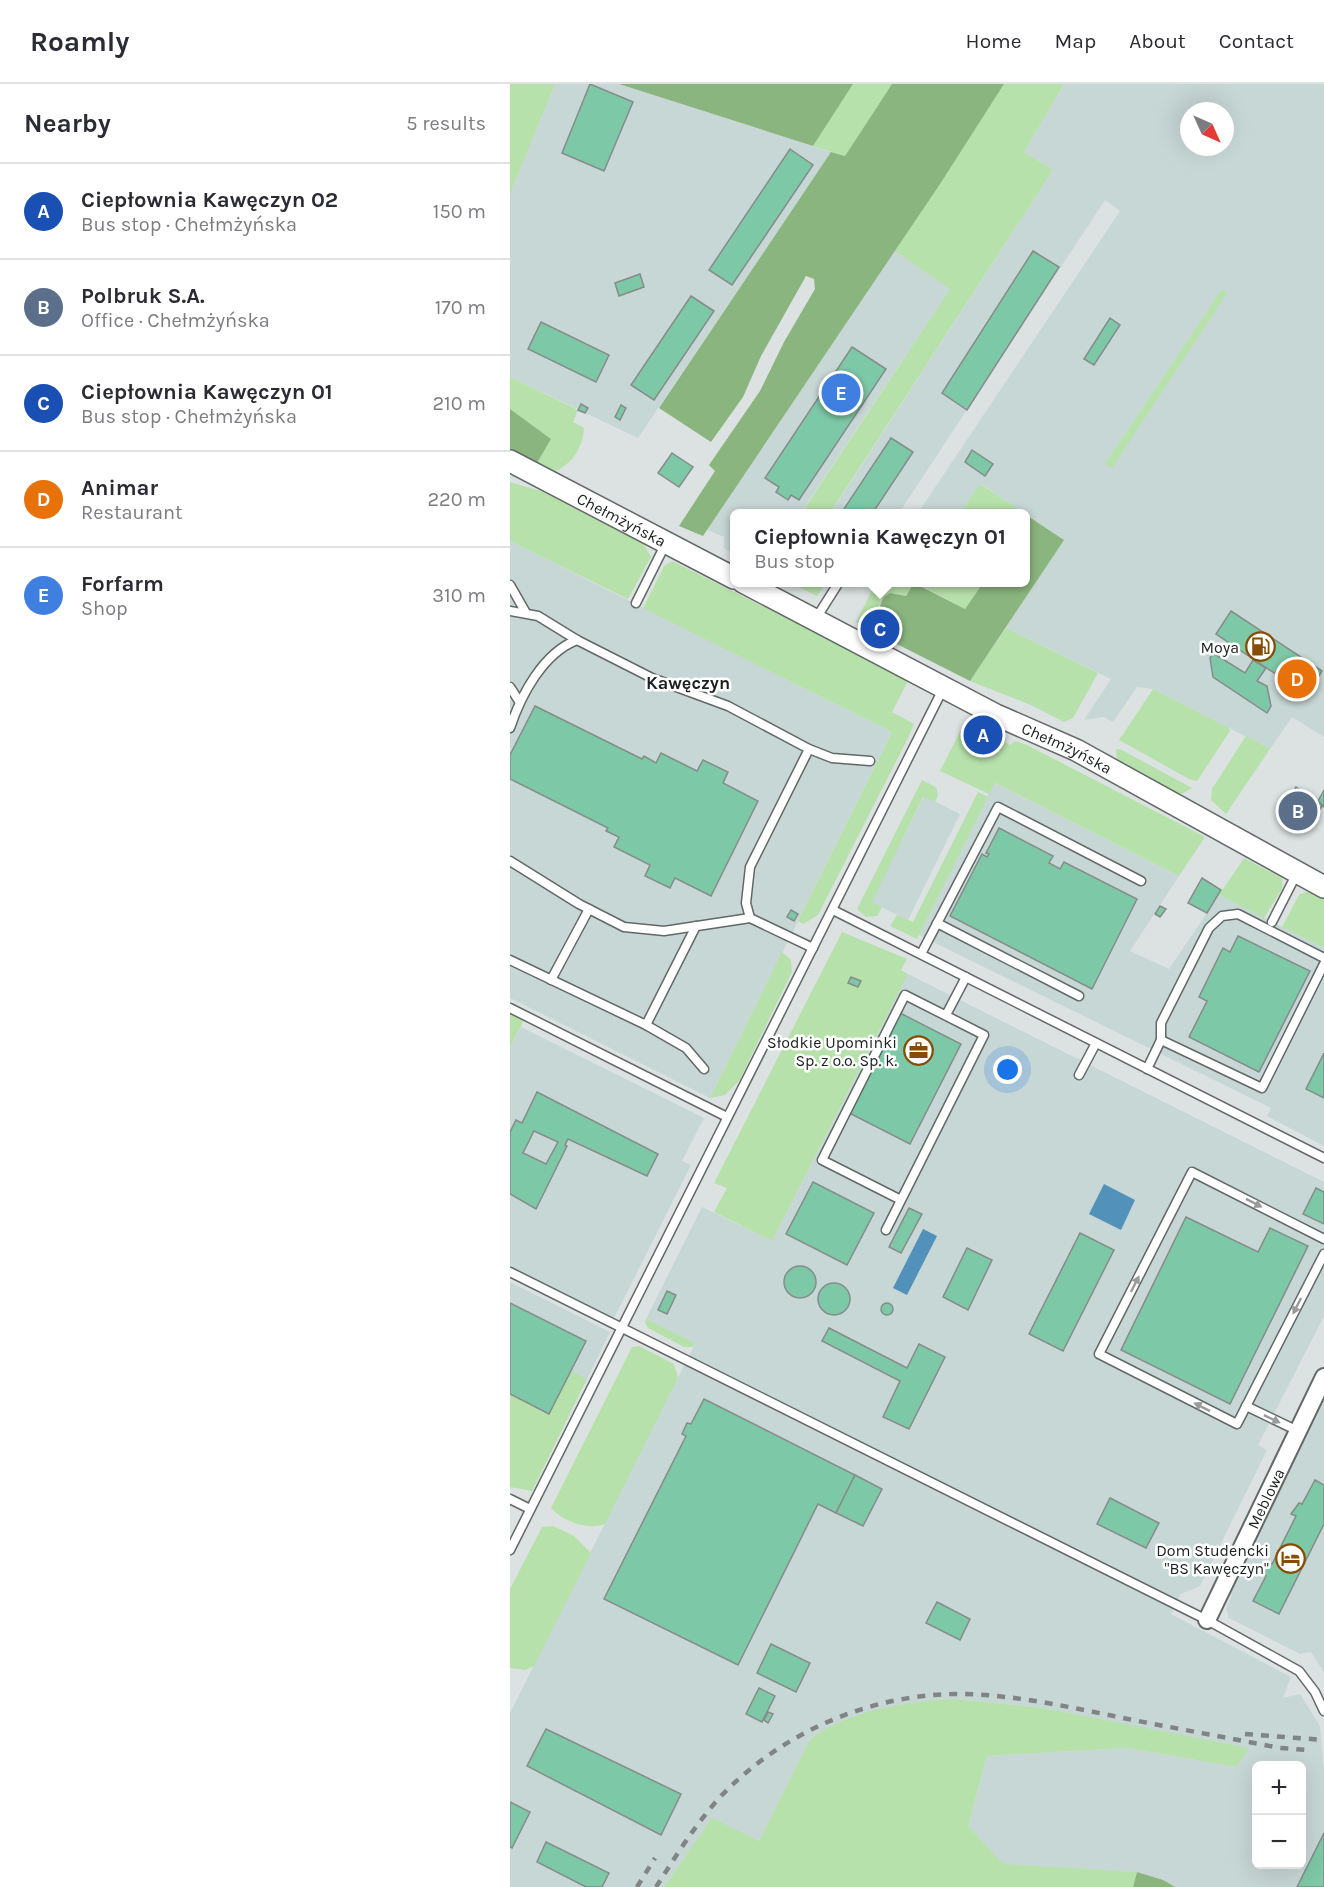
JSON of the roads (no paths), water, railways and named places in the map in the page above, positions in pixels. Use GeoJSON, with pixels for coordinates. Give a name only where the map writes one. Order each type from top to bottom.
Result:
{"type":"FeatureCollection","features":[{"type":"Feature","properties":{"kind":"street","name":"Chełmżyńska"},"geometry":{"type":"LineString","coordinates":[[510,460],[730,575]]}},
{"type":"Feature","properties":{"kind":"street","name":"Chełmżyńska"},"geometry":{"type":"LineString","coordinates":[[752,587],[996,715],[1076,750],[1324,887]]}},
{"type":"Feature","properties":{"kind":"street","name":"Meblowa"},"geometry":{"type":"LineString","coordinates":[[1207,1620],[1324,1377]]}},
{"type":"Feature","properties":{"kind":"lane"},"geometry":{"type":"LineString","coordinates":[[636,603],[666,542]]}},
{"type":"Feature","properties":{"kind":"lane"},"geometry":{"type":"LineString","coordinates":[[510,585],[526,614]]}},
{"type":"Feature","properties":{"kind":"lane"},"geometry":{"type":"LineString","coordinates":[[814,620],[836,587]]}},
{"type":"Feature","properties":{"kind":"lane"},"geometry":{"type":"LineString","coordinates":[[510,611],[538,616],[577,640],[652,678],[728,706],[809,749],[832,758],[870,761]]}},
{"type":"Feature","properties":{"kind":"lane"},"geometry":{"type":"LineString","coordinates":[[510,728],[519,701],[563,645],[577,640]]}},
{"type":"Feature","properties":{"kind":"lane"},"geometry":{"type":"LineString","coordinates":[[510,687],[519,701]]}},
{"type":"Feature","properties":{"kind":"lane"},"geometry":{"type":"LineString","coordinates":[[510,1550],[620,1327],[944,687]]}},
{"type":"Feature","properties":{"kind":"lane"},"geometry":{"type":"LineString","coordinates":[[750,918],[746,903],[750,867],[809,749]]}},
{"type":"Feature","properties":{"kind":"lane"},"geometry":{"type":"LineString","coordinates":[[921,954],[998,807],[1141,881]]}},
{"type":"Feature","properties":{"kind":"lane"},"geometry":{"type":"LineString","coordinates":[[510,861],[589,909],[624,927],[664,931],[750,918],[813,948]]}},
{"type":"Feature","properties":{"kind":"lane"},"geometry":{"type":"LineString","coordinates":[[1272,922],[1297,873]]}},
{"type":"Feature","properties":{"kind":"lane"},"geometry":{"type":"LineString","coordinates":[[551,980],[589,909]]}},
{"type":"Feature","properties":{"kind":"lane"},"geometry":{"type":"LineString","coordinates":[[833,910],[1324,1158]]}},
{"type":"Feature","properties":{"kind":"lane"},"geometry":{"type":"LineString","coordinates":[[1147,1069],[1161,1040],[1161,1023],[1209,928],[1222,916],[1238,914],[1324,958]]}},
{"type":"Feature","properties":{"kind":"lane"},"geometry":{"type":"LineString","coordinates":[[937,923],[1079,996]]}},
{"type":"Feature","properties":{"kind":"lane"},"geometry":{"type":"LineString","coordinates":[[646,1025],[696,926]]}},
{"type":"Feature","properties":{"kind":"lane"},"geometry":{"type":"LineString","coordinates":[[510,960],[646,1025],[686,1048],[704,1069]]}},
{"type":"Feature","properties":{"kind":"lane"},"geometry":{"type":"LineString","coordinates":[[1161,1040],[1262,1088],[1324,964]]}},
{"type":"Feature","properties":{"kind":"lane"},"geometry":{"type":"LineString","coordinates":[[946,1016],[966,977]]}},
{"type":"Feature","properties":{"kind":"lane"},"geometry":{"type":"LineString","coordinates":[[886,1230],[984,1035],[905,995],[822,1160],[901,1200]]}},
{"type":"Feature","properties":{"kind":"lane"},"geometry":{"type":"LineString","coordinates":[[510,1008],[727,1117]]}},
{"type":"Feature","properties":{"kind":"lane"},"geometry":{"type":"LineString","coordinates":[[1079,1075],[1096,1043]]}},
{"type":"Feature","properties":{"kind":"lane"},"geometry":{"type":"LineString","coordinates":[[1324,1239],[1192,1172],[1099,1354],[1237,1424],[1324,1254]]}},
{"type":"Feature","properties":{"kind":"lane"},"geometry":{"type":"LineString","coordinates":[[510,1272],[1207,1620],[1299,1671],[1315,1692],[1324,1711]]}},
{"type":"Feature","properties":{"kind":"lane"},"geometry":{"type":"LineString","coordinates":[[1246,1406],[1298,1431]]}},
{"type":"Feature","properties":{"kind":"lane"},"geometry":{"type":"LineString","coordinates":[[510,1499],[530,1509]]}},
{"type":"Feature","properties":{"kind":"water"},"geometry":{"type":"Polygon","coordinates":[[[1104,1184],[1135,1200],[1121,1230],[1089,1214],[1104,1184]]]}},
{"type":"Feature","properties":{"kind":"water"},"geometry":{"type":"Polygon","coordinates":[[[923,1229],[937,1236],[907,1295],[893,1288],[923,1229]]]}},
{"type":"Feature","properties":{"kind":"railway"},"geometry":{"type":"LineString","coordinates":[[656,1887],[704,1817],[722,1795],[746,1772],[773,1752],[832,1720],[896,1700],[929,1695],[962,1694],[1025,1699],[1280,1748],[1308,1750]]}},
{"type":"Feature","properties":{"kind":"railway"},"geometry":{"type":"LineString","coordinates":[[1245,1734],[1324,1740]]}},
{"type":"Feature","properties":{"kind":"railway"},"geometry":{"type":"LineString","coordinates":[[637,1887],[655,1858]]}},
{"type":"Feature","properties":{"kind":"place","name":"Forfarm"},"geometry":{"type":"Point","coordinates":[841,393]}},
{"type":"Feature","properties":{"kind":"place","name":"Ciepłownia Kawęczyn 01"},"geometry":{"type":"Point","coordinates":[880,629]}},
{"type":"Feature","properties":{"kind":"place","name":"Moya"},"geometry":{"type":"Point","coordinates":[1260,647]}},
{"type":"Feature","properties":{"kind":"place","name":"Animar"},"geometry":{"type":"Point","coordinates":[1297,679]}},
{"type":"Feature","properties":{"kind":"place","name":"Ciepłownia Kawęczyn 02"},"geometry":{"type":"Point","coordinates":[983,735]}},
{"type":"Feature","properties":{"kind":"place","name":"Polbruk S.A."},"geometry":{"type":"Point","coordinates":[1298,811]}},
{"type":"Feature","properties":{"kind":"place","name":"Słodkie Upominki Sp. z o.o. Sp. k."},"geometry":{"type":"Point","coordinates":[918,1051]}},
{"type":"Feature","properties":{"kind":"place","name":"Dom Studencki \"BS Kawęczyn\""},"geometry":{"type":"Point","coordinates":[1290,1559]}},
{"type":"Feature","properties":{"kind":"district","name":"Kawęczyn"},"geometry":{"type":"Point","coordinates":[688,683]}}]}
